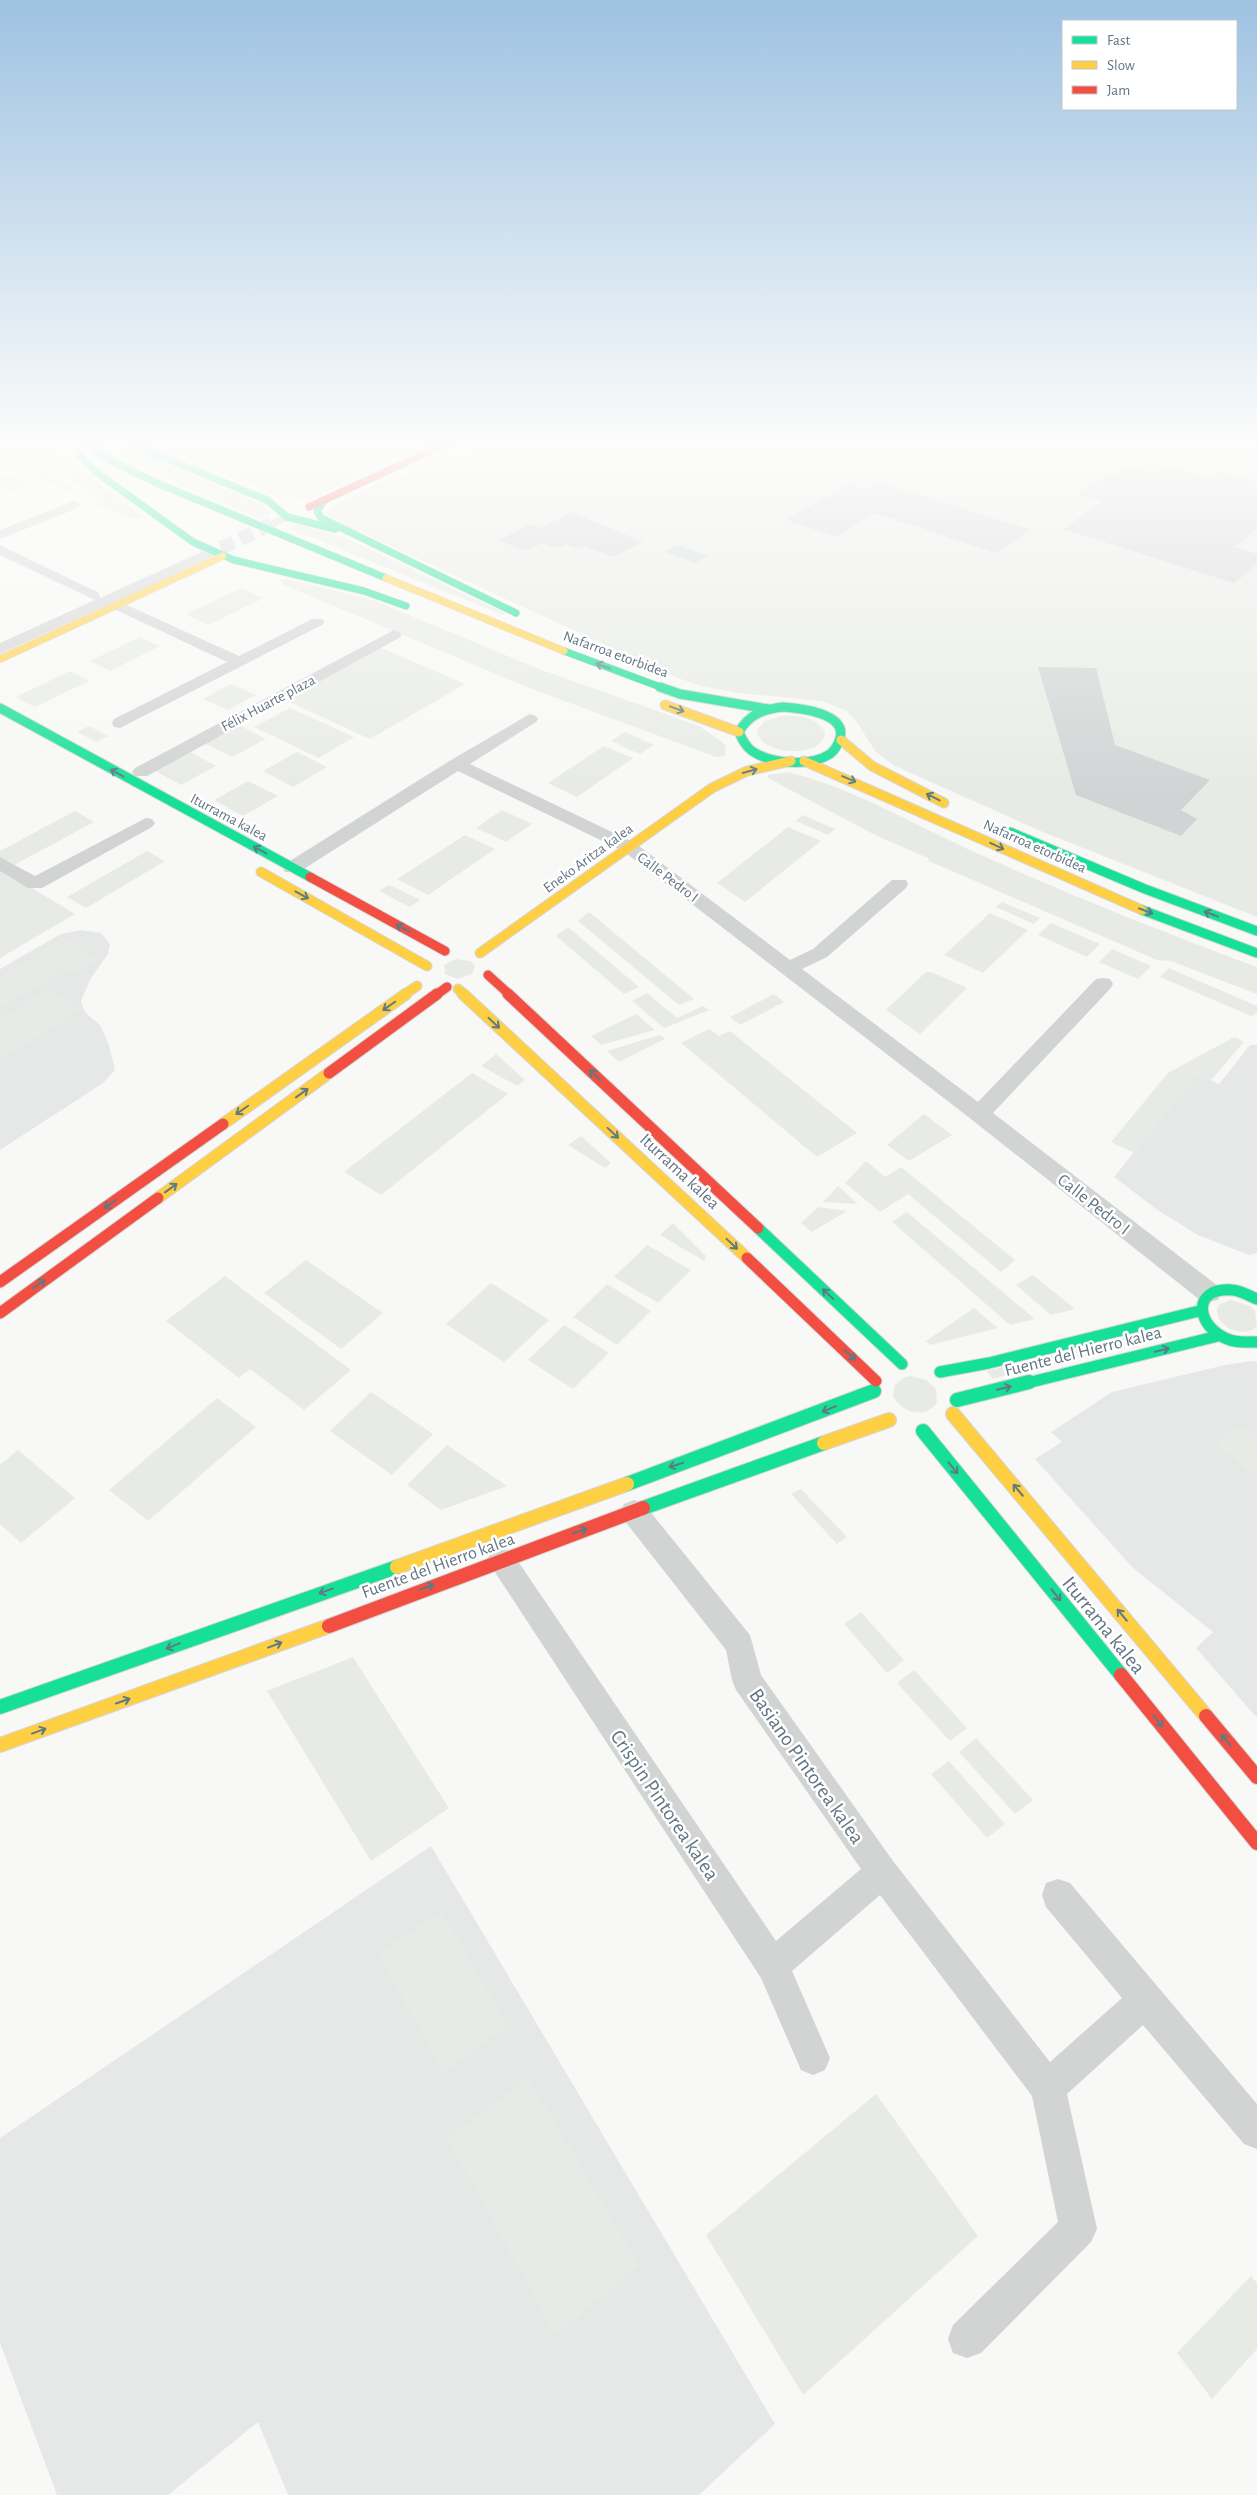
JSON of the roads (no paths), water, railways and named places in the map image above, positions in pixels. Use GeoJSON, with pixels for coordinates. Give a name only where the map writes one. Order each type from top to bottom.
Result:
{"type":"FeatureCollection","features":[{"type":"Feature","properties":{"kind":"main road"},"geometry":{"type":"LineString","coordinates":[[0,639],[94,596],[179,560]]}},
{"type":"Feature","properties":{"kind":"main road"},"geometry":{"type":"LineString","coordinates":[[0,659],[213,560]]}},
{"type":"Feature","properties":{"kind":"main road"},"geometry":{"type":"LineString","coordinates":[[236,560],[364,591],[418,608],[332,570]]}},
{"type":"Feature","properties":{"kind":"main road","name":"Nafarroa etorbidea"},"geometry":{"type":"LineString","coordinates":[[342,560],[538,641],[680,694],[768,709]]}},
{"type":"Feature","properties":{"kind":"main road"},"geometry":{"type":"LineString","coordinates":[[405,560],[529,620]]}},
{"type":"Feature","properties":{"kind":"main road"},"geometry":{"type":"LineString","coordinates":[[580,644],[648,676],[734,704]]}},
{"type":"Feature","properties":{"kind":"main road","name":"Nafarroa etorbidea"},"geometry":{"type":"LineString","coordinates":[[655,701],[739,732]]}},
{"type":"Feature","properties":{"kind":"main road","name":"Iturrama kalea"},"geometry":{"type":"LineString","coordinates":[[0,708],[446,951]]}},
{"type":"Feature","properties":{"kind":"main road"},"geometry":{"type":"LineString","coordinates":[[799,708],[827,716],[836,723],[841,732],[841,740],[837,747],[829,754],[804,761],[791,761],[764,756],[742,749],[739,732],[741,724],[747,718],[768,709],[799,708]]}},
{"type":"Feature","properties":{"kind":"main road"},"geometry":{"type":"LineString","coordinates":[[841,740],[872,766],[956,808]]}},
{"type":"Feature","properties":{"kind":"main road","name":"Eneko Aritza kalea"},"geometry":{"type":"LineString","coordinates":[[480,953],[712,788],[747,771],[791,761]]}},
{"type":"Feature","properties":{"kind":"main road","name":"Nafarroa etorbidea"},"geometry":{"type":"LineString","coordinates":[[804,761],[847,778],[1135,907],[1257,953]]}},
{"type":"Feature","properties":{"kind":"main road","name":"Eneko Aritza kalea"},"geometry":{"type":"LineString","coordinates":[[712,788],[733,765]]}},
{"type":"Feature","properties":{"kind":"main road","name":"Nafarroa etorbidea"},"geometry":{"type":"LineString","coordinates":[[1001,828],[1145,889],[1257,931]]}},
{"type":"Feature","properties":{"kind":"main road","name":"Iturrama kalea"},"geometry":{"type":"LineString","coordinates":[[249,866],[430,975]]}},
{"type":"Feature","properties":{"kind":"main road"},"geometry":{"type":"LineString","coordinates":[[0,1282],[430,975],[434,957],[446,951],[463,949],[480,953],[490,962],[482,980],[453,988],[0,1313]]}},
{"type":"Feature","properties":{"kind":"main road"},"geometry":{"type":"LineString","coordinates":[[430,975],[453,988]]}},
{"type":"Feature","properties":{"kind":"main road","name":"Iturrama kalea"},"geometry":{"type":"LineString","coordinates":[[482,980],[902,1364]]}},
{"type":"Feature","properties":{"kind":"main road","name":"Iturrama kalea"},"geometry":{"type":"LineString","coordinates":[[453,988],[731,1243],[876,1395],[893,1422]]}},
{"type":"Feature","properties":{"kind":"main road","name":"Fuente del Hierro kalea"},"geometry":{"type":"LineString","coordinates":[[1218,1336],[954,1391],[936,1371],[989,1363],[1204,1302],[1229,1288],[1241,1290],[1257,1298]]}},
{"type":"Feature","properties":{"kind":"main road"},"geometry":{"type":"LineString","coordinates":[[1204,1302],[1205,1324],[1218,1336],[1233,1342],[1248,1344],[1257,1342]]}},
{"type":"Feature","properties":{"kind":"main road"},"geometry":{"type":"LineString","coordinates":[[902,1364],[917,1364]]}},
{"type":"Feature","properties":{"kind":"main road","name":"Fuente del Hierro kalea"},"geometry":{"type":"LineString","coordinates":[[0,1707],[150,1656],[876,1395],[886,1370],[902,1364]]}},
{"type":"Feature","properties":{"kind":"main road","name":"Iturrama kalea"},"geometry":{"type":"LineString","coordinates":[[954,1391],[950,1418],[1257,1777]]}},
{"type":"Feature","properties":{"kind":"main road","name":"Fuente del Hierro kalea"},"geometry":{"type":"LineString","coordinates":[[0,1745],[156,1690],[501,1560],[893,1422]]}},
{"type":"Feature","properties":{"kind":"main road","name":"Iturrama kalea"},"geometry":{"type":"LineString","coordinates":[[923,1429],[1257,1843]]}},
{"type":"Feature","properties":{"kind":"street"},"geometry":{"type":"LineString","coordinates":[[23,560],[94,596]]}},
{"type":"Feature","properties":{"kind":"street"},"geometry":{"type":"LineString","coordinates":[[0,649],[183,560]]}},
{"type":"Feature","properties":{"kind":"street"},"geometry":{"type":"LineString","coordinates":[[117,605],[239,662]]}},
{"type":"Feature","properties":{"kind":"street"},"geometry":{"type":"LineString","coordinates":[[120,723],[317,622]]}},
{"type":"Feature","properties":{"kind":"street","name":"Félix Huarte plaza"},"geometry":{"type":"LineString","coordinates":[[141,772],[394,635]]}},
{"type":"Feature","properties":{"kind":"street"},"geometry":{"type":"LineString","coordinates":[[292,868],[530,720]]}},
{"type":"Feature","properties":{"kind":"street","name":"Calle Pedro I"},"geometry":{"type":"LineString","coordinates":[[457,764],[629,847],[979,1114],[1166,1262],[1204,1302]]}},
{"type":"Feature","properties":{"kind":"street"},"geometry":{"type":"LineString","coordinates":[[0,863],[35,884],[146,823]]}},
{"type":"Feature","properties":{"kind":"street"},"geometry":{"type":"LineString","coordinates":[[787,969],[820,953],[899,884]]}},
{"type":"Feature","properties":{"kind":"street"},"geometry":{"type":"LineString","coordinates":[[979,1114],[1103,984]]}},
{"type":"Feature","properties":{"kind":"street","name":"Basiano Pintorea kalea"},"geometry":{"type":"LineString","coordinates":[[634,1512],[740,1645],[747,1680],[882,1872],[1048,2088]]}},
{"type":"Feature","properties":{"kind":"street","name":"Crispin Pintorea kalea"},"geometry":{"type":"LineString","coordinates":[[501,1560],[773,1966],[813,2058]]}},
{"type":"Feature","properties":{"kind":"street"},"geometry":{"type":"LineString","coordinates":[[773,1966],[882,1872]]}},
{"type":"Feature","properties":{"kind":"street"},"geometry":{"type":"LineString","coordinates":[[1058,1896],[1257,2130]]}},
{"type":"Feature","properties":{"kind":"street"},"geometry":{"type":"LineString","coordinates":[[967,2339],[1078,2228],[1048,2088],[1145,2000]]}}]}
